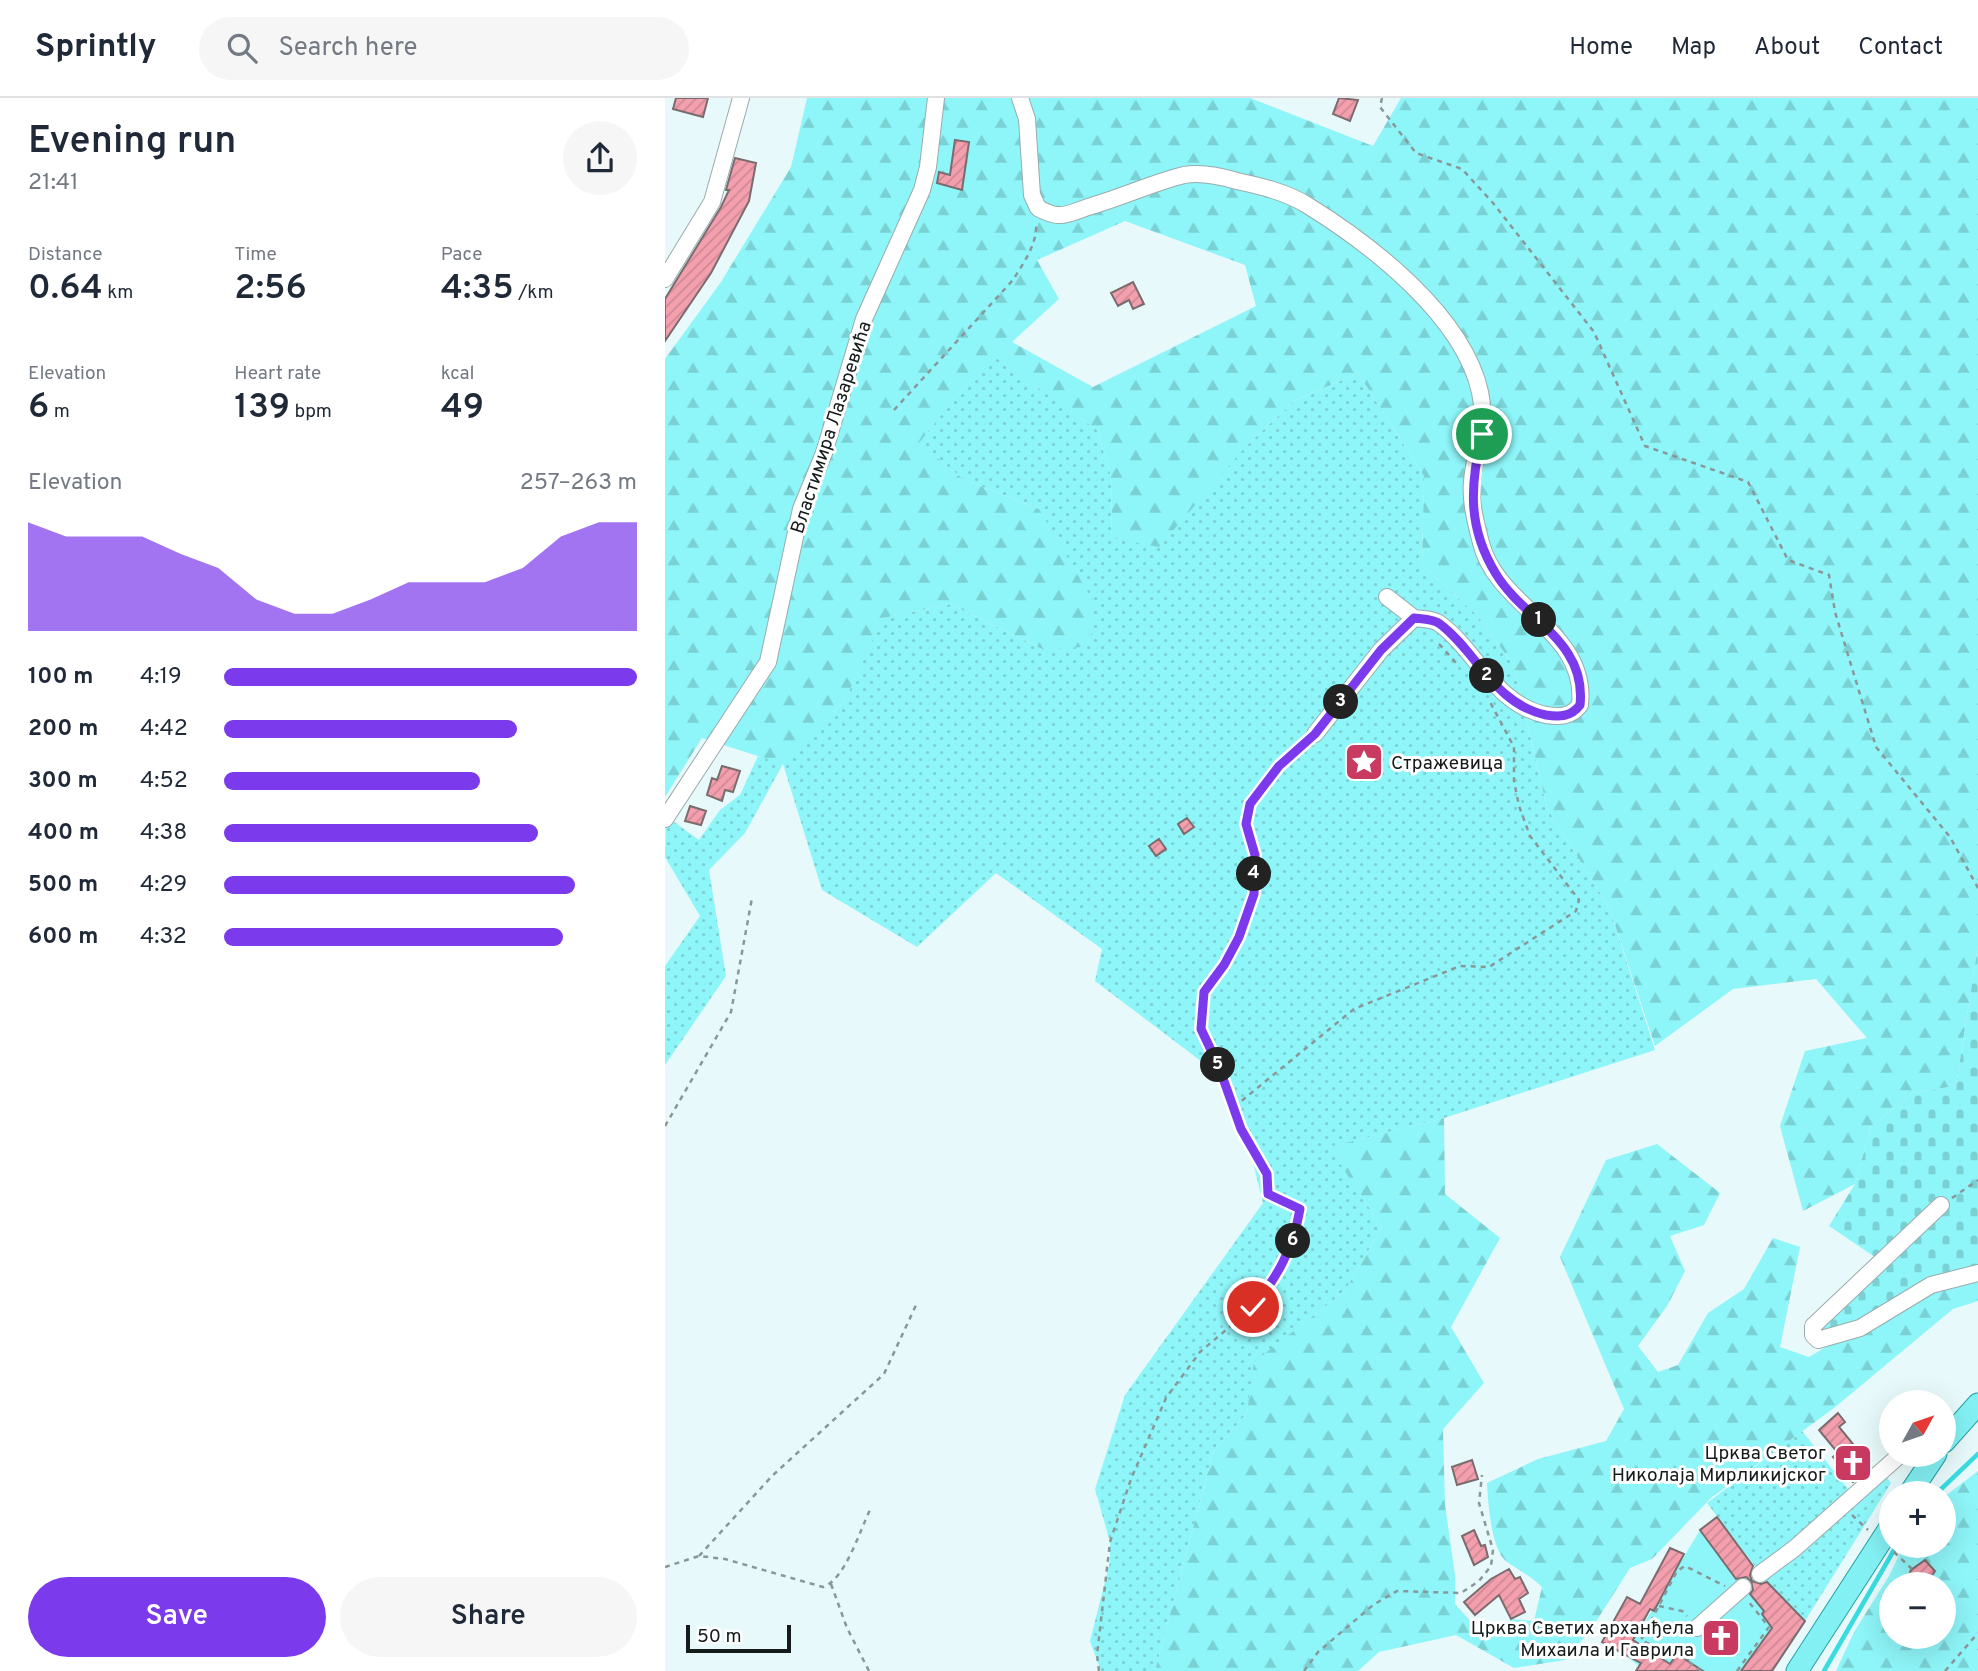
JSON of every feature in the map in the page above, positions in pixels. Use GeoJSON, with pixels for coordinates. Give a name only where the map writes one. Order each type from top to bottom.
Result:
{"type":"FeatureCollection","features":[{"type":"Feature","properties":{"kind":"main road"},"geometry":{"type":"LineString","coordinates":[[1957,1427],[1978,1404]]}},
{"type":"Feature","properties":{"kind":"main road"},"geometry":{"type":"LineString","coordinates":[[1797,1671],[1879,1555]]}},
{"type":"Feature","properties":{"kind":"street"},"geometry":{"type":"LineString","coordinates":[[665,279],[712,202],[741,98]]}},
{"type":"Feature","properties":{"kind":"street","name":"Властимира Лазаревића"},"geometry":{"type":"LineString","coordinates":[[665,819],[768,663],[801,509],[824,453],[864,319],[922,190],[928,167],[936,98]]}},
{"type":"Feature","properties":{"kind":"street"},"geometry":{"type":"LineString","coordinates":[[1020,98],[1027,119],[1034,201],[1038,208],[1061,215],[1187,175],[1222,177],[1264,188],[1305,204],[1381,259],[1435,310],[1466,357],[1480,391],[1482,434],[1471,494],[1482,548],[1496,575],[1510,592],[1557,636],[1566,650],[1577,671],[1580,705],[1572,713],[1558,716],[1531,710],[1492,682],[1439,622],[1414,618],[1387,597]]}},
{"type":"Feature","properties":{"kind":"street"},"geometry":{"type":"LineString","coordinates":[[1315,734],[1381,650],[1414,618]]}},
{"type":"Feature","properties":{"kind":"street"},"geometry":{"type":"LineString","coordinates":[[1941,1205],[1812,1326],[1813,1335],[1818,1340],[1845,1334],[1931,1285],[1978,1273]]}},
{"type":"Feature","properties":{"kind":"street"},"geometry":{"type":"LineString","coordinates":[[1760,1574],[1886,1467]]}},
{"type":"Feature","properties":{"kind":"street"},"geometry":{"type":"LineString","coordinates":[[1697,1628],[1740,1590]]}},
{"type":"Feature","properties":{"kind":"path"},"geometry":{"type":"LineString","coordinates":[[1382,98],[1380,107],[1416,153],[1462,169],[1493,203],[1594,332],[1645,446],[1748,482],[1788,560],[1829,575],[1835,612],[1876,747],[1950,837],[1978,887]]}},
{"type":"Feature","properties":{"kind":"path"},"geometry":{"type":"LineString","coordinates":[[894,410],[1013,279],[1028,256],[1037,232],[1034,201]]}},
{"type":"Feature","properties":{"kind":"path"},"geometry":{"type":"LineString","coordinates":[[1433,637],[1461,668]]}},
{"type":"Feature","properties":{"kind":"path"},"geometry":{"type":"LineString","coordinates":[[1234,1107],[1354,1009],[1460,966],[1489,967],[1576,911],[1579,900],[1530,836],[1516,794],[1514,747],[1498,712],[1486,696]]}},
{"type":"Feature","properties":{"kind":"path"},"geometry":{"type":"LineString","coordinates":[[1099,1671],[1097,1655],[1110,1542],[1131,1479],[1166,1398],[1201,1352],[1253,1307],[1276,1279],[1289,1254],[1297,1228],[1300,1209],[1268,1194],[1267,1174],[1241,1129],[1201,1029],[1204,992],[1224,965],[1239,937],[1254,894],[1255,855],[1246,824],[1250,804],[1279,766],[1315,734]]}},
{"type":"Feature","properties":{"kind":"path"},"geometry":{"type":"LineString","coordinates":[[665,1126],[731,1012],[752,898]]}},
{"type":"Feature","properties":{"kind":"path"},"geometry":{"type":"LineString","coordinates":[[1941,1205],[1978,1180]]}},
{"type":"Feature","properties":{"kind":"path"},"geometry":{"type":"LineString","coordinates":[[699,1556],[772,1476],[884,1374],[917,1303]]}},
{"type":"Feature","properties":{"kind":"path"},"geometry":{"type":"LineString","coordinates":[[1304,1671],[1318,1652],[1373,1605],[1397,1591],[1461,1593],[1479,1581],[1492,1566],[1493,1550],[1479,1503],[1482,1475]]}},
{"type":"Feature","properties":{"kind":"path"},"geometry":{"type":"LineString","coordinates":[[1843,1506],[1879,1532]]}},
{"type":"Feature","properties":{"kind":"path"},"geometry":{"type":"LineString","coordinates":[[665,1567],[699,1556],[725,1559],[823,1587],[831,1584],[851,1553],[870,1510]]}},
{"type":"Feature","properties":{"kind":"path"},"geometry":{"type":"LineString","coordinates":[[1904,1558],[1912,1569]]}},
{"type":"Feature","properties":{"kind":"path"},"geometry":{"type":"LineString","coordinates":[[1701,1671],[1688,1660],[1641,1640],[1677,1571],[1685,1566],[1740,1590],[1769,1627],[1737,1671]]}},
{"type":"Feature","properties":{"kind":"path"},"geometry":{"type":"LineString","coordinates":[[831,1584],[869,1671]]}},
{"type":"Feature","properties":{"kind":"path"},"geometry":{"type":"LineString","coordinates":[[1659,1606],[1682,1611],[1697,1628],[1688,1660]]}},
{"type":"Feature","properties":{"kind":"path"},"geometry":{"type":"LineString","coordinates":[[1945,1671],[1978,1633]]}},
{"type":"Feature","properties":{"kind":"green space"},"geometry":{"type":"Polygon","coordinates":[[[807,98],[1250,98],[1373,146],[1401,98],[1978,98],[1978,946],[1956,1086],[1912,1093],[1871,1127],[1855,1184],[1803,1211],[1780,1126],[1805,1051],[1867,1038],[1816,979],[1733,989],[1655,1046],[1609,907],[1547,808],[1514,666],[1478,616],[1422,565],[1424,476],[1358,373],[1294,401],[1247,445],[1159,547],[1112,538],[1111,476],[1097,430],[996,358],[963,388],[919,443],[963,479],[1039,509],[1093,601],[1092,646],[1044,650],[950,604],[883,618],[844,702],[783,764],[702,738],[665,797],[665,359],[721,282],[791,167],[807,98]],[[1125,221],[1037,260],[1059,299],[1012,342],[1093,387],[1256,306],[1245,265],[1125,221]]]}},
{"type":"Feature","properties":{"kind":"green space"},"geometry":{"type":"Polygon","coordinates":[[[996,357],[1097,430],[1111,476],[1112,538],[1247,445],[1294,401],[1358,373],[1424,476],[1422,565],[1478,616],[1514,666],[1547,808],[1609,907],[1655,1050],[1444,1118],[1330,1147],[1382,1227],[1345,1291],[1255,1362],[1247,1413],[1213,1452],[1155,1671],[1101,1671],[1090,1641],[1110,1562],[1110,1542],[1095,1489],[1125,1395],[1263,1203],[1234,1086],[1095,981],[1102,949],[996,873],[917,947],[822,890],[783,764],[745,833],[709,870],[726,976],[665,1065],[665,966],[700,916],[665,857],[666,816],[699,840],[720,810],[740,795],[758,756],[783,763],[844,702],[882,618],[950,604],[1044,650],[1039,509],[963,479],[918,443],[963,388],[996,357]]]}},
{"type":"Feature","properties":{"kind":"green space"},"geometry":{"type":"Polygon","coordinates":[[[1978,946],[1978,1266],[1849,1328],[1825,1334],[1820,1325],[1875,1257],[1829,1226],[1855,1184],[1871,1127],[1912,1093],[1956,1086],[1978,946]]]}},
{"type":"Feature","properties":{"kind":"green space"},"geometry":{"type":"Polygon","coordinates":[[[1444,1118],[1445,1194],[1500,1238],[1451,1327],[1484,1383],[1443,1429],[1445,1505],[1455,1575],[1455,1604],[1475,1626],[1503,1633],[1511,1619],[1534,1621],[1542,1587],[1501,1555],[1491,1525],[1487,1483],[1538,1459],[1606,1441],[1624,1409],[1560,1257],[1606,1160],[1657,1144],[1720,1193],[1704,1225],[1670,1236],[1685,1271],[1667,1306],[1638,1346],[1658,1372],[1678,1365],[1708,1313],[1744,1289],[1773,1238],[1800,1247],[1780,1347],[1809,1357],[1891,1308],[1956,1279],[1978,1274],[1978,1301],[1953,1309],[1834,1408],[1711,1498],[1652,1559],[1630,1568],[1592,1628],[1565,1660],[1514,1668],[1456,1635],[1379,1652],[1358,1671],[1155,1671],[1213,1452],[1247,1413],[1254,1362],[1345,1291],[1382,1227],[1329,1147],[1444,1118]]]}},
{"type":"Feature","properties":{"kind":"green space"},"geometry":{"type":"Polygon","coordinates":[[[1802,1431],[1852,1494],[1882,1470],[1890,1481],[1879,1481],[1879,1502],[1805,1621],[1770,1586],[1707,1503],[1802,1431]]]}},
{"type":"Feature","properties":{"kind":"green space"},"geometry":{"type":"Polygon","coordinates":[[[1978,1471],[1978,1671],[1836,1671],[1854,1632],[1879,1592],[1879,1649],[1956,1649],[1956,1572],[1911,1572],[1924,1558],[1956,1558],[1956,1488],[1978,1471]]]}},
{"type":"Feature","properties":{"kind":"green space"},"geometry":{"type":"Polygon","coordinates":[[[1700,1530],[1764,1611],[1762,1614],[1772,1628],[1741,1671],[1693,1671],[1696,1666],[1677,1654],[1670,1664],[1639,1666],[1625,1655],[1700,1530]]]}},
{"type":"Feature","properties":{"kind":"green space"},"geometry":{"type":"Polygon","coordinates":[[[1898,1558],[1925,1558],[1911,1572],[1891,1572],[1898,1558]]]}},
{"type":"Feature","properties":{"kind":"building"},"geometry":{"type":"Polygon","coordinates":[[[676,98],[708,98],[703,117],[673,109],[676,98]]]}},
{"type":"Feature","properties":{"kind":"building"},"geometry":{"type":"Polygon","coordinates":[[[1339,98],[1358,100],[1350,121],[1333,114],[1339,98]]]}},
{"type":"Feature","properties":{"kind":"building"},"geometry":{"type":"Polygon","coordinates":[[[955,140],[969,142],[962,190],[937,183],[939,172],[950,175],[955,140]]]}},
{"type":"Feature","properties":{"kind":"building"},"geometry":{"type":"Polygon","coordinates":[[[735,158],[756,163],[749,201],[711,273],[665,341],[665,299],[721,207],[729,190],[726,190],[735,158]]]}},
{"type":"Feature","properties":{"kind":"building"},"geometry":{"type":"Polygon","coordinates":[[[1133,282],[1144,304],[1133,309],[1129,300],[1118,306],[1111,293],[1133,282]]]}},
{"type":"Feature","properties":{"kind":"building"},"geometry":{"type":"Polygon","coordinates":[[[722,766],[740,771],[733,792],[725,790],[722,801],[707,795],[712,778],[717,780],[722,766]]]}},
{"type":"Feature","properties":{"kind":"building"},"geometry":{"type":"Polygon","coordinates":[[[690,806],[706,811],[701,825],[685,821],[690,806]]]}},
{"type":"Feature","properties":{"kind":"building"},"geometry":{"type":"Polygon","coordinates":[[[1187,818],[1194,827],[1184,834],[1178,824],[1187,818]]]}},
{"type":"Feature","properties":{"kind":"building"},"geometry":{"type":"Polygon","coordinates":[[[1159,839],[1166,849],[1156,856],[1149,846],[1159,839]]]}},
{"type":"Feature","properties":{"kind":"building"},"geometry":{"type":"Polygon","coordinates":[[[1838,1413],[1845,1422],[1839,1427],[1871,1466],[1853,1482],[1833,1457],[1838,1453],[1819,1430],[1838,1413]]]}},
{"type":"Feature","properties":{"kind":"building"},"geometry":{"type":"Polygon","coordinates":[[[1472,1460],[1478,1479],[1457,1485],[1452,1467],[1472,1460]]]}},
{"type":"Feature","properties":{"kind":"building"},"geometry":{"type":"Polygon","coordinates":[[[1717,1517],[1753,1566],[1750,1575],[1752,1581],[1761,1584],[1767,1582],[1805,1621],[1772,1671],[1741,1671],[1772,1628],[1762,1614],[1764,1611],[1750,1594],[1753,1590],[1751,1581],[1746,1577],[1736,1579],[1700,1530],[1717,1517]]]}},
{"type":"Feature","properties":{"kind":"building"},"geometry":{"type":"Polygon","coordinates":[[[1474,1530],[1481,1546],[1485,1545],[1488,1557],[1474,1565],[1462,1536],[1474,1530]]]}},
{"type":"Feature","properties":{"kind":"building"},"geometry":{"type":"Polygon","coordinates":[[[1670,1548],[1684,1554],[1654,1611],[1650,1609],[1633,1640],[1670,1664],[1677,1654],[1703,1671],[1636,1671],[1641,1663],[1602,1642],[1627,1597],[1640,1604],[1670,1548]]]}},
{"type":"Feature","properties":{"kind":"building"},"geometry":{"type":"Polygon","coordinates":[[[1925,1560],[1935,1571],[1910,1572],[1925,1560]]]}},
{"type":"Feature","properties":{"kind":"building"},"geometry":{"type":"Polygon","coordinates":[[[1509,1569],[1515,1579],[1520,1577],[1528,1593],[1519,1599],[1525,1612],[1511,1619],[1499,1595],[1475,1615],[1464,1602],[1491,1579],[1509,1569]]]}},
{"type":"Feature","properties":{"kind":"building","name":"Црква Светих арханђела Михаила и Гаврила"},"geometry":{"type":"Polygon","coordinates":[[[1718,1623],[1735,1638],[1737,1654],[1728,1656],[1711,1649],[1705,1635],[1718,1623]]]}},
{"type":"Feature","properties":{"kind":"waterway"},"geometry":{"type":"LineString","coordinates":[[1950,1481],[1978,1454]]}},
{"type":"Feature","properties":{"kind":"waterway"},"geometry":{"type":"LineString","coordinates":[[1824,1671],[1889,1558]]}},
{"type":"Feature","properties":{"kind":"place","name":"Стражевица"},"geometry":{"type":"Point","coordinates":[1364,762]}},
{"type":"Feature","properties":{"kind":"place","name":"Црква Светог Николаја Мирликијског"},"geometry":{"type":"Point","coordinates":[1853,1463]}},
{"type":"Feature","properties":{"kind":"place","name":"Црква Светих арханђела Михаила и Гаврила"},"geometry":{"type":"Point","coordinates":[1721,1638]}},
{"type":"Feature","properties":{"kind":"route"},"geometry":{"type":"LineString","coordinates":[[1253,1307],[1276,1279],[1289,1254],[1300,1209],[1268,1194],[1267,1174],[1241,1129],[1219,1067],[1201,1029],[1200,1013],[1204,992],[1224,965],[1239,937],[1254,894],[1255,855],[1246,824],[1250,804],[1279,766],[1315,734],[1381,650],[1402,633],[1414,618],[1439,622],[1492,682],[1536,713],[1566,715],[1580,705],[1577,671],[1566,650],[1557,636],[1510,592],[1496,575],[1482,548],[1471,494],[1482,434]]}}]}
